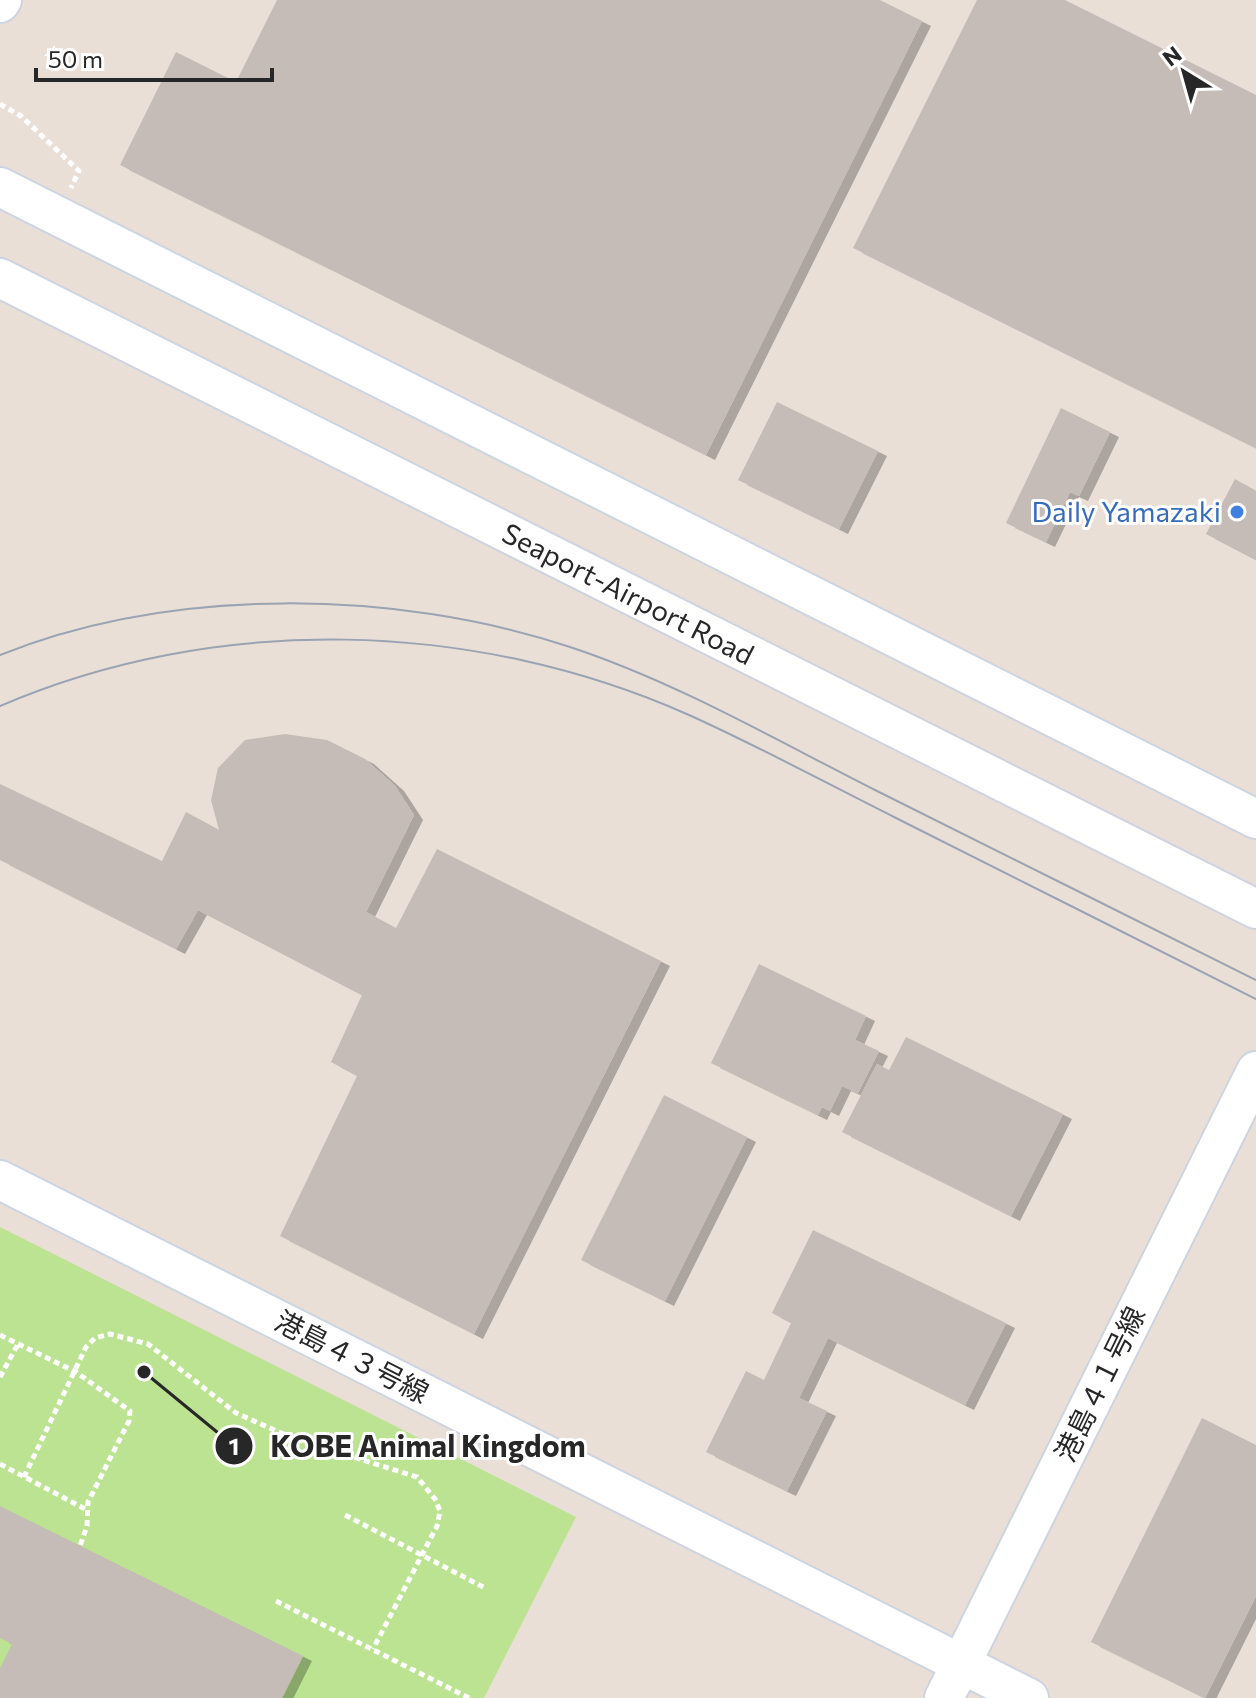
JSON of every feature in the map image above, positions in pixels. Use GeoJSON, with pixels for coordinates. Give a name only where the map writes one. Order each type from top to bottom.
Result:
{"type":"FeatureCollection","features":[{"type":"Feature","properties":{"kind":"street"},"geometry":{"type":"LineString","coordinates":[[0,187],[1256,819]]}},
{"type":"Feature","properties":{"kind":"street","name":"Seaport-Airport Road"},"geometry":{"type":"LineString","coordinates":[[0,278],[1256,909]]}},
{"type":"Feature","properties":{"kind":"street","name":"港島４１号線"},"geometry":{"type":"LineString","coordinates":[[944,1698],[1256,1071]]}},
{"type":"Feature","properties":{"kind":"street","name":"港島４３号線"},"geometry":{"type":"LineString","coordinates":[[0,1180],[1029,1698]]}},
{"type":"Feature","properties":{"kind":"path"},"geometry":{"type":"LineString","coordinates":[[0,104],[21,116]]}},
{"type":"Feature","properties":{"kind":"path"},"geometry":{"type":"LineString","coordinates":[[24,1477],[90,1342],[102,1334],[148,1344],[236,1413],[290,1437],[417,1477],[440,1511],[437,1526],[373,1649]]}},
{"type":"Feature","properties":{"kind":"path"},"geometry":{"type":"LineString","coordinates":[[0,1335],[76,1372],[128,1407],[131,1416],[87,1510],[87,1526],[80,1546]]}},
{"type":"Feature","properties":{"kind":"path"},"geometry":{"type":"LineString","coordinates":[[0,1377],[18,1344]]}},
{"type":"Feature","properties":{"kind":"path"},"geometry":{"type":"LineString","coordinates":[[0,1464],[87,1510]]}},
{"type":"Feature","properties":{"kind":"path"},"geometry":{"type":"LineString","coordinates":[[345,1515],[487,1589]]}},
{"type":"Feature","properties":{"kind":"path"},"geometry":{"type":"LineString","coordinates":[[276,1601],[469,1698]]}},
{"type":"Feature","properties":{"kind":"green space"},"geometry":{"type":"Polygon","coordinates":[[[0,1227],[576,1517],[484,1698],[0,1698],[0,1227]]]}},
{"type":"Feature","properties":{"kind":"building"},"geometry":{"type":"Polygon","coordinates":[[[277,0],[880,0],[922,21],[706,455],[120,165],[176,52],[236,82],[277,0]]]}},
{"type":"Feature","properties":{"kind":"building"},"geometry":{"type":"Polygon","coordinates":[[[977,0],[1065,0],[1256,95],[1256,448],[853,248],[977,0]]]}},
{"type":"Feature","properties":{"kind":"building"},"geometry":{"type":"Polygon","coordinates":[[[777,402],[878,451],[839,529],[738,480],[777,402]]]}},
{"type":"Feature","properties":{"kind":"building"},"geometry":{"type":"Polygon","coordinates":[[[1061,408],[1110,432],[1079,496],[1070,492],[1046,542],[1006,523],[1061,408]]]}},
{"type":"Feature","properties":{"kind":"building","name":"Daily Yamazaki"},"geometry":{"type":"Polygon","coordinates":[[[1235,479],[1256,491],[1256,560],[1206,534],[1235,479]]]}},
{"type":"Feature","properties":{"kind":"building"},"geometry":{"type":"Polygon","coordinates":[[[285,734],[327,740],[365,759],[395,786],[414,815],[366,912],[396,928],[437,849],[661,961],[474,1334],[280,1236],[357,1076],[331,1062],[362,995],[198,910],[176,949],[0,860],[0,784],[162,861],[186,812],[219,830],[211,800],[218,768],[245,740],[285,734]]]}},
{"type":"Feature","properties":{"kind":"building"},"geometry":{"type":"Polygon","coordinates":[[[759,964],[866,1016],[855,1040],[879,1051],[858,1093],[842,1086],[830,1111],[822,1107],[818,1115],[711,1063],[759,964]]]}},
{"type":"Feature","properties":{"kind":"building"},"geometry":{"type":"Polygon","coordinates":[[[906,1037],[1063,1114],[1011,1216],[842,1132],[877,1064],[889,1070],[906,1037]]]}},
{"type":"Feature","properties":{"kind":"building"},"geometry":{"type":"Polygon","coordinates":[[[664,1095],[747,1137],[665,1301],[581,1260],[664,1095]]]}},
{"type":"Feature","properties":{"kind":"building"},"geometry":{"type":"Polygon","coordinates":[[[813,1230],[1006,1323],[965,1405],[828,1338],[799,1398],[827,1411],[787,1491],[706,1452],[746,1371],[764,1380],[791,1323],[772,1313],[813,1230]]]}},
{"type":"Feature","properties":{"kind":"building"},"geometry":{"type":"Polygon","coordinates":[[[1202,1418],[1256,1445],[1256,1596],[1205,1698],[1091,1642],[1202,1418]]]}},
{"type":"Feature","properties":{"kind":"building"},"geometry":{"type":"Polygon","coordinates":[[[0,1506],[303,1656],[282,1698],[0,1698],[0,1668],[12,1644],[0,1638],[0,1506]]]}},
{"type":"Feature","properties":{"kind":"tram line"},"geometry":{"type":"LineString","coordinates":[[0,655],[67,632],[137,616],[210,607],[284,603],[358,606],[431,614],[502,628],[570,647],[687,694],[1256,980]]}},
{"type":"Feature","properties":{"kind":"tram line"},"geometry":{"type":"LineString","coordinates":[[0,706],[83,676],[169,655],[256,643],[345,640],[433,645],[521,660],[607,683],[689,715],[1256,999]]}},
{"type":"Feature","properties":{"kind":"place","name":"Daily Yamazaki"},"geometry":{"type":"Point","coordinates":[1237,512]}},
{"type":"Feature","properties":{"kind":"place","name":"KOBE Animal Kingdom"},"geometry":{"type":"Point","coordinates":[144,1372]}}]}
